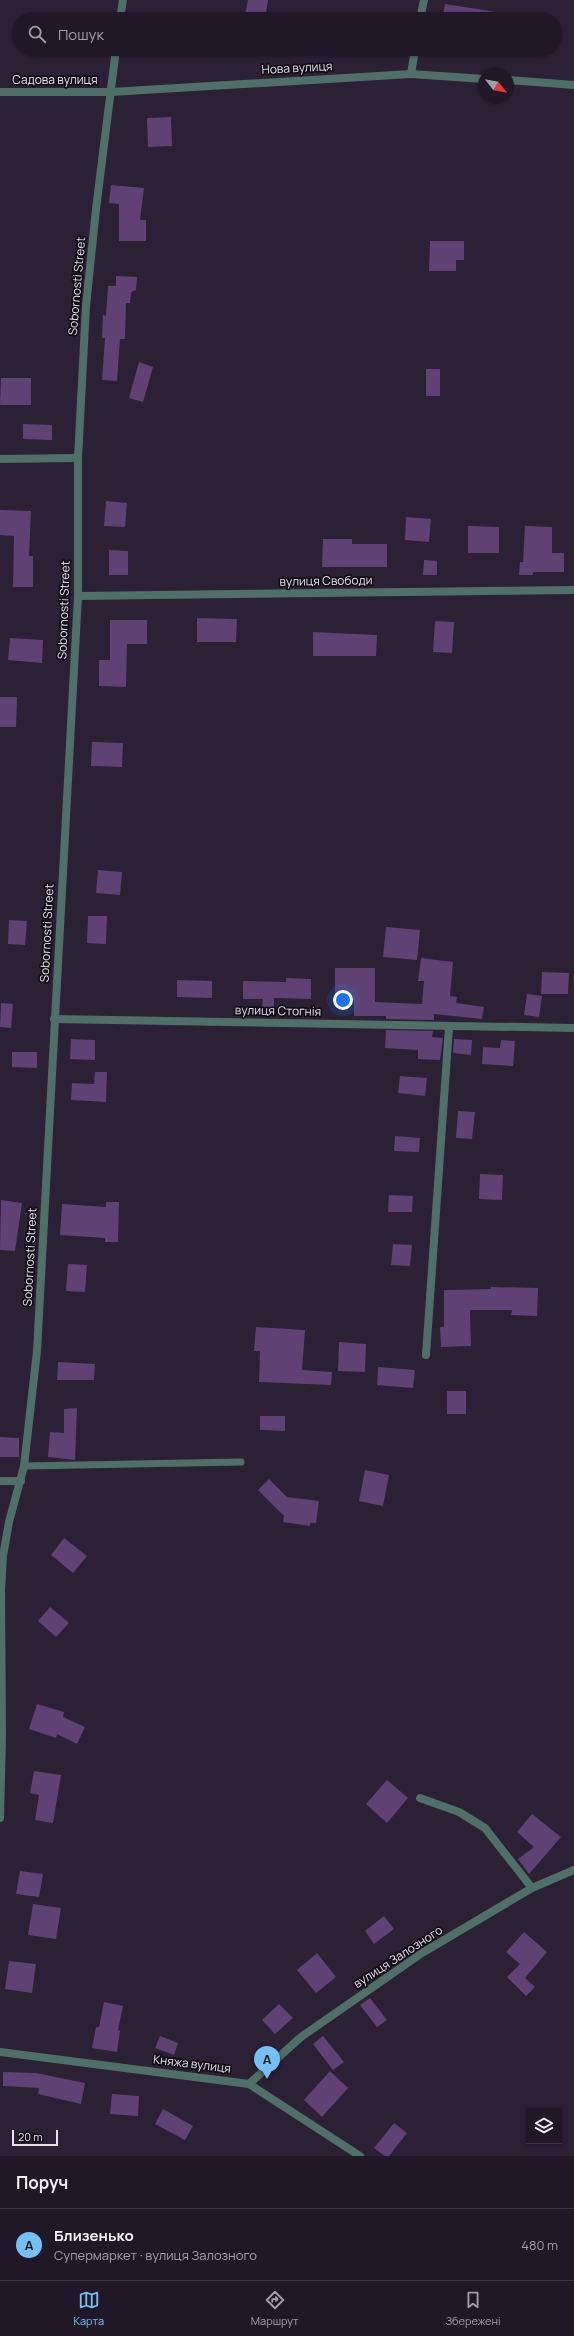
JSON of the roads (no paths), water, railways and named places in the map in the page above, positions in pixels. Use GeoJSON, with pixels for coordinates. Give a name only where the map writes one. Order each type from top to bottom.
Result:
{"type":"FeatureCollection","features":[{"type":"Feature","properties":{"kind":"street"},"geometry":{"type":"LineString","coordinates":[[121,12],[123,0]]}},
{"type":"Feature","properties":{"kind":"street"},"geometry":{"type":"LineString","coordinates":[[421,12],[424,0]]}},
{"type":"Feature","properties":{"kind":"street","name":"Sobornosti Street"},"geometry":{"type":"LineString","coordinates":[[0,1818],[2,1736],[1,1590],[9,1522],[24,1466],[36,1351],[78,596],[78,458],[86,306],[96,209],[115,56]]}},
{"type":"Feature","properties":{"kind":"street"},"geometry":{"type":"LineString","coordinates":[[411,74],[414,56]]}},
{"type":"Feature","properties":{"kind":"street","name":"Нова вулиця"},"geometry":{"type":"LineString","coordinates":[[111,92],[411,74],[478,79]]}},
{"type":"Feature","properties":{"kind":"street"},"geometry":{"type":"LineString","coordinates":[[514,80],[574,85]]}},
{"type":"Feature","properties":{"kind":"street","name":"Садова вулиця"},"geometry":{"type":"LineString","coordinates":[[0,92],[111,92]]}},
{"type":"Feature","properties":{"kind":"street"},"geometry":{"type":"LineString","coordinates":[[0,459],[78,458]]}},
{"type":"Feature","properties":{"kind":"street","name":"вулиця Свободи"},"geometry":{"type":"LineString","coordinates":[[78,596],[574,590]]}},
{"type":"Feature","properties":{"kind":"street","name":"вулиця Стогнія"},"geometry":{"type":"LineString","coordinates":[[54,1019],[574,1028]]}},
{"type":"Feature","properties":{"kind":"street"},"geometry":{"type":"LineString","coordinates":[[426,1355],[449,1027]]}},
{"type":"Feature","properties":{"kind":"street"},"geometry":{"type":"LineString","coordinates":[[0,1481],[21,1481]]}},
{"type":"Feature","properties":{"kind":"street"},"geometry":{"type":"LineString","coordinates":[[420,1798],[459,1812],[485,1828],[532,1888]]}},
{"type":"Feature","properties":{"kind":"street","name":"вулиця Залозного"},"geometry":{"type":"LineString","coordinates":[[249,2084],[302,2037],[422,1953],[532,1888],[574,1870]]}},
{"type":"Feature","properties":{"kind":"street","name":"Княжа вулиця"},"geometry":{"type":"LineString","coordinates":[[0,2052],[249,2084],[360,2156]]}},
{"type":"Feature","properties":{"kind":"lane"},"geometry":{"type":"LineString","coordinates":[[24,1466],[241,1462]]}},
{"type":"Feature","properties":{"kind":"place","name":"Близенько"},"geometry":{"type":"Point","coordinates":[267,2079]}}]}
